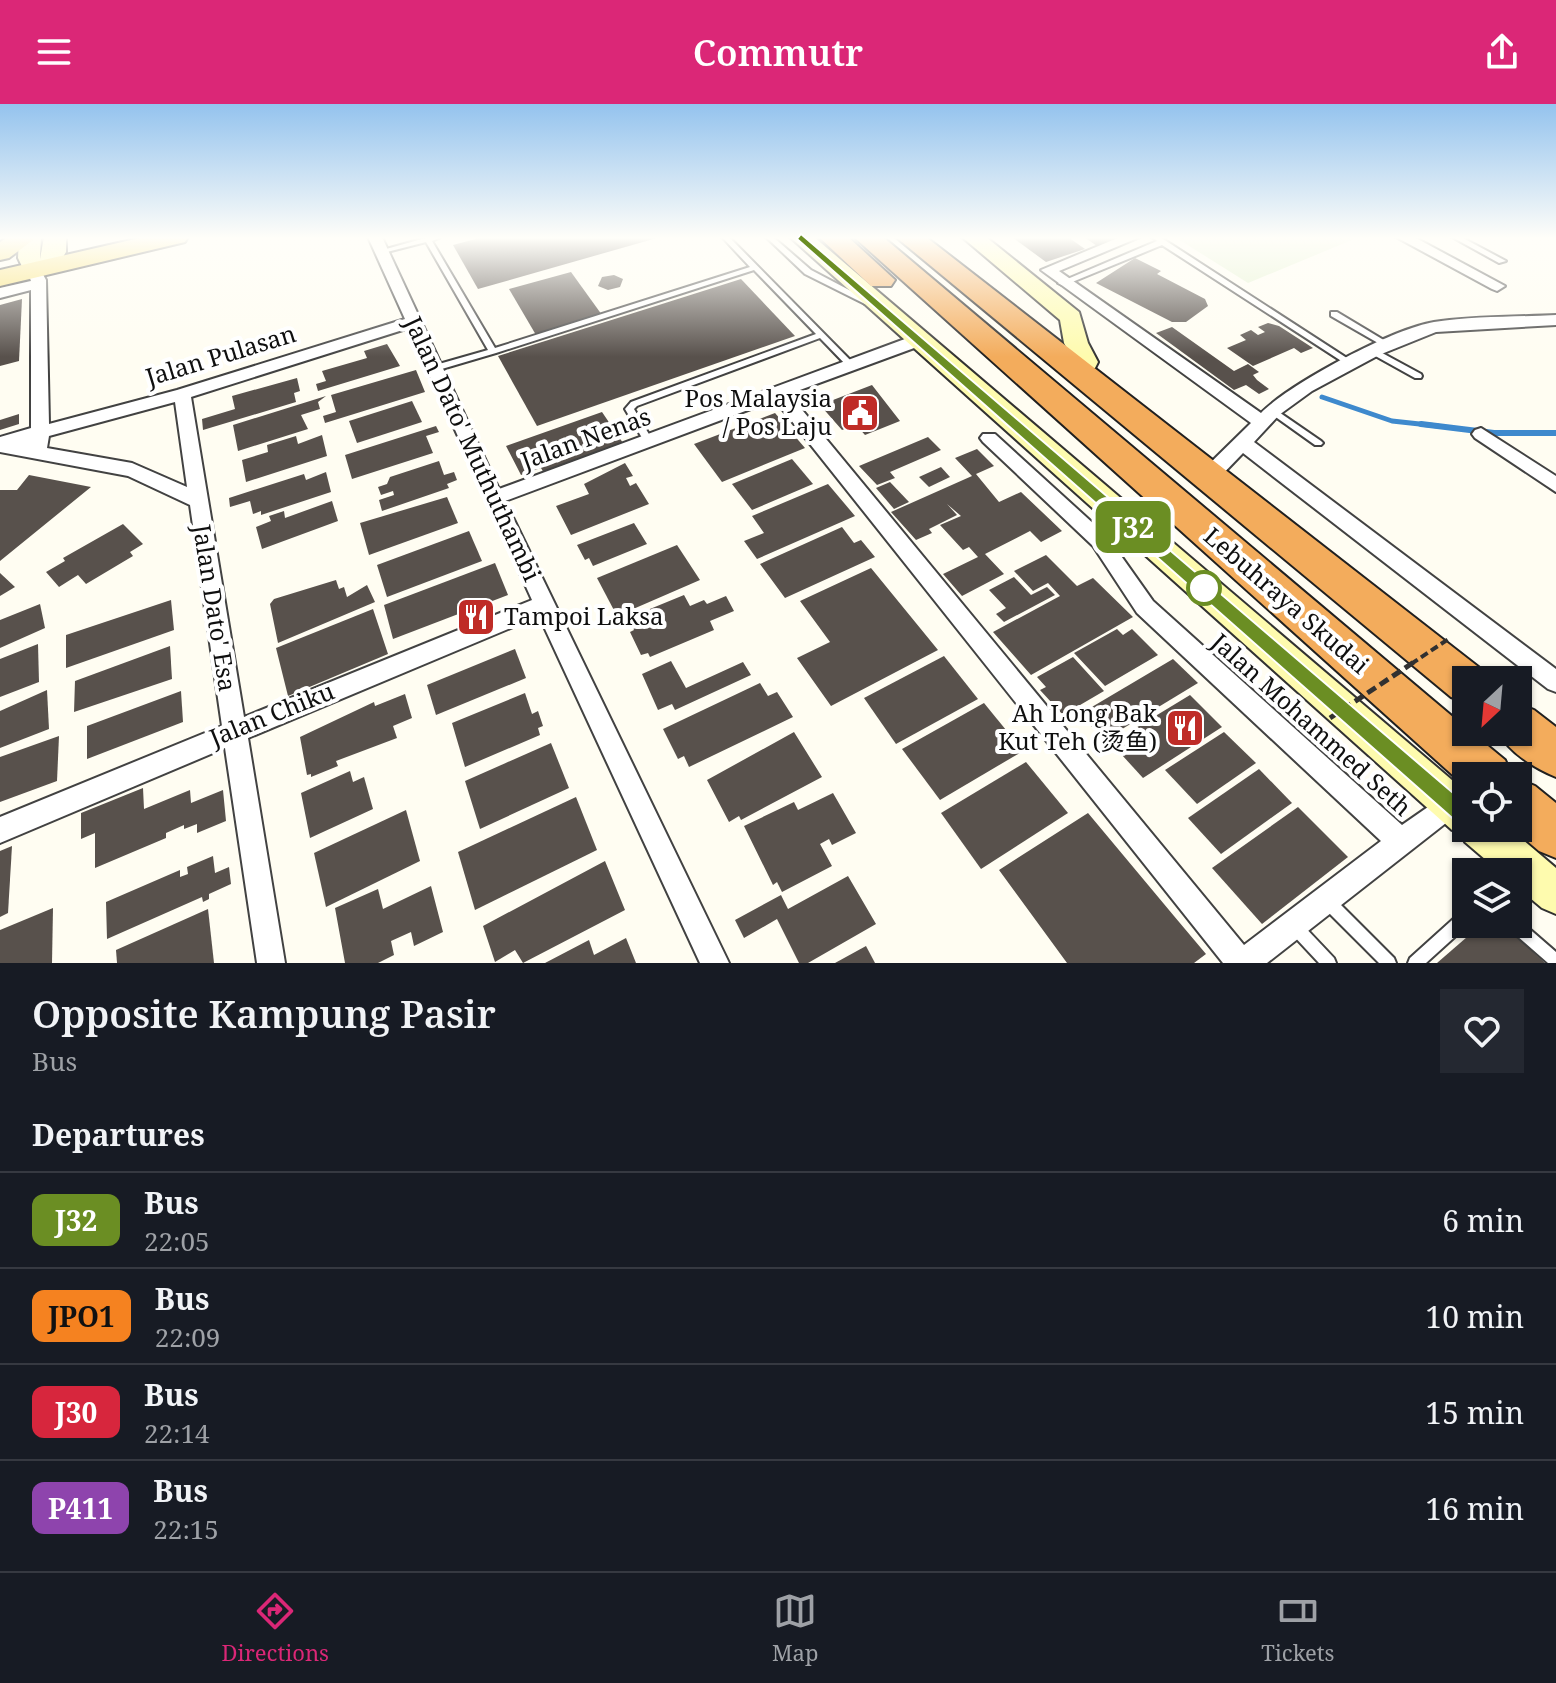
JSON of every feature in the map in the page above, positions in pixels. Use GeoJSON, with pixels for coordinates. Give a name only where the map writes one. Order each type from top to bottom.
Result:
{"type":"FeatureCollection","features":[{"type":"Feature","properties":{"kind":"highway","name":"Lebuhraya Skudai"},"geometry":{"type":"LineString","coordinates":[[892,277],[1003,383],[1167,512],[1228,551],[1472,762]]}},
{"type":"Feature","properties":{"kind":"highway","name":"Lebuhraya Skudai"},"geometry":{"type":"LineString","coordinates":[[959,277],[1452,672]]}},
{"type":"Feature","properties":{"kind":"highway"},"geometry":{"type":"LineString","coordinates":[[993,277],[1086,362],[1148,429]]}},
{"type":"Feature","properties":{"kind":"highway"},"geometry":{"type":"LineString","coordinates":[[1532,736],[1556,755]]}},
{"type":"Feature","properties":{"kind":"highway"},"geometry":{"type":"LineString","coordinates":[[1532,814],[1556,834]]}},
{"type":"Feature","properties":{"kind":"street"},"geometry":{"type":"LineString","coordinates":[[0,293],[18,277]]}},
{"type":"Feature","properties":{"kind":"street"},"geometry":{"type":"LineString","coordinates":[[39,277],[40,441]]}},
{"type":"Feature","properties":{"kind":"street","name":"Jalan Dato' Muthuthambi"},"geometry":{"type":"LineString","coordinates":[[393,277],[494,498],[715,963]]}},
{"type":"Feature","properties":{"kind":"street"},"geometry":{"type":"LineString","coordinates":[[847,277],[1452,805]]}},
{"type":"Feature","properties":{"kind":"street"},"geometry":{"type":"LineString","coordinates":[[1022,277],[1071,317],[1076,343],[1086,362]]}},
{"type":"Feature","properties":{"kind":"street"},"geometry":{"type":"LineString","coordinates":[[1056,277],[1267,416]]}},
{"type":"Feature","properties":{"kind":"street"},"geometry":{"type":"LineString","coordinates":[[1480,277],[1497,286]]}},
{"type":"Feature","properties":{"kind":"street"},"geometry":{"type":"LineString","coordinates":[[1209,476],[1267,416],[1349,362],[1434,327],[1494,321],[1556,320]]}},
{"type":"Feature","properties":{"kind":"street","name":"Jalan Pulasan"},"geometry":{"type":"LineString","coordinates":[[40,441],[413,322]]}},
{"type":"Feature","properties":{"kind":"street","name":"Jalan Nenas"},"geometry":{"type":"LineString","coordinates":[[494,498],[919,340]]}},
{"type":"Feature","properties":{"kind":"street"},"geometry":{"type":"LineString","coordinates":[[778,392],[1242,963],[1401,842],[1452,821]]}},
{"type":"Feature","properties":{"kind":"street","name":"Jalan Dato' Esa"},"geometry":{"type":"LineString","coordinates":[[182,394],[271,963]]}},
{"type":"Feature","properties":{"kind":"street"},"geometry":{"type":"LineString","coordinates":[[1481,434],[1556,485]]}},
{"type":"Feature","properties":{"kind":"street","name":"Jalan Mohammed Seth"},"geometry":{"type":"LineString","coordinates":[[989,438],[1100,541],[1156,618],[1401,842]]}},
{"type":"Feature","properties":{"kind":"street"},"geometry":{"type":"LineString","coordinates":[[0,445],[40,441],[132,470],[197,500]]}},
{"type":"Feature","properties":{"kind":"street"},"geometry":{"type":"LineString","coordinates":[[1243,443],[1556,682]]}},
{"type":"Feature","properties":{"kind":"street","name":"Jalan Chiku"},"geometry":{"type":"LineString","coordinates":[[0,830],[234,730],[544,604]]}},
{"type":"Feature","properties":{"kind":"street"},"geometry":{"type":"LineString","coordinates":[[1495,842],[1556,894]]}},
{"type":"Feature","properties":{"kind":"lane"},"geometry":{"type":"LineString","coordinates":[[450,277],[493,351]]}},
{"type":"Feature","properties":{"kind":"lane"},"geometry":{"type":"LineString","coordinates":[[435,368],[725,277]]}},
{"type":"Feature","properties":{"kind":"lane"},"geometry":{"type":"LineString","coordinates":[[762,277],[851,365]]}},
{"type":"Feature","properties":{"kind":"lane"},"geometry":{"type":"LineString","coordinates":[[818,277],[884,310]]}},
{"type":"Feature","properties":{"kind":"lane"},"geometry":{"type":"LineString","coordinates":[[1062,283],[1075,277]]}},
{"type":"Feature","properties":{"kind":"lane"},"geometry":{"type":"LineString","coordinates":[[1216,277],[1349,362]]}},
{"type":"Feature","properties":{"kind":"lane"},"geometry":{"type":"LineString","coordinates":[[1334,314],[1418,376]]}},
{"type":"Feature","properties":{"kind":"lane"},"geometry":{"type":"LineString","coordinates":[[648,441],[631,416],[629,409],[634,404],[819,336]]}},
{"type":"Feature","properties":{"kind":"lane"},"geometry":{"type":"LineString","coordinates":[[1267,416],[1318,443]]}},
{"type":"Feature","properties":{"kind":"lane"},"geometry":{"type":"LineString","coordinates":[[1326,900],[1389,963]]}},
{"type":"Feature","properties":{"kind":"lane"},"geometry":{"type":"LineString","coordinates":[[1293,925],[1329,963]]}},
{"type":"Feature","properties":{"kind":"lane"},"geometry":{"type":"LineString","coordinates":[[1415,963],[1452,930]]}},
{"type":"Feature","properties":{"kind":"lane"},"geometry":{"type":"LineString","coordinates":[[1530,938],[1556,961]]}},
{"type":"Feature","properties":{"kind":"path"},"geometry":{"type":"LineString","coordinates":[[1330,718],[1450,638]]}},
{"type":"Feature","properties":{"kind":"green space"},"geometry":{"type":"Polygon","coordinates":[[[1239,277],[1262,277],[1248,283],[1239,277]]]}},
{"type":"Feature","properties":{"kind":"building"},"geometry":{"type":"Polygon","coordinates":[[[471,277],[520,277],[478,289],[471,277]]]}},
{"type":"Feature","properties":{"kind":"building"},"geometry":{"type":"Polygon","coordinates":[[[552,277],[575,277],[602,315],[536,335],[509,289],[552,277]]]}},
{"type":"Feature","properties":{"kind":"building"},"geometry":{"type":"Polygon","coordinates":[[[602,277],[623,279],[620,287],[608,290],[598,286],[602,277]]]}},
{"type":"Feature","properties":{"kind":"building"},"geometry":{"type":"Polygon","coordinates":[[[1105,277],[1163,277],[1205,299],[1208,306],[1186,322],[1172,322],[1096,283],[1105,277]]]}},
{"type":"Feature","properties":{"kind":"building"},"geometry":{"type":"Polygon","coordinates":[[[741,279],[795,336],[537,426],[498,356],[741,279]]]}},
{"type":"Feature","properties":{"kind":"building"},"geometry":{"type":"Polygon","coordinates":[[[22,299],[19,361],[0,366],[0,305],[22,299]]]}},
{"type":"Feature","properties":{"kind":"building"},"geometry":{"type":"Polygon","coordinates":[[[1268,323],[1279,326],[1313,348],[1301,353],[1294,348],[1253,366],[1227,348],[1246,340],[1240,335],[1251,330],[1258,335],[1265,332],[1258,327],[1268,323]]]}},
{"type":"Feature","properties":{"kind":"building"},"geometry":{"type":"Polygon","coordinates":[[[1172,327],[1234,371],[1248,364],[1259,372],[1253,375],[1257,380],[1269,389],[1259,394],[1246,385],[1234,390],[1156,333],[1172,327]]]}},
{"type":"Feature","properties":{"kind":"building"},"geometry":{"type":"Polygon","coordinates":[[[387,344],[400,366],[318,391],[316,384],[326,381],[322,371],[367,358],[364,351],[387,344]]]}},
{"type":"Feature","properties":{"kind":"building"},"geometry":{"type":"Polygon","coordinates":[[[416,370],[425,392],[325,423],[323,416],[336,412],[331,395],[416,370]]]}},
{"type":"Feature","properties":{"kind":"building"},"geometry":{"type":"Polygon","coordinates":[[[297,378],[300,391],[294,393],[296,402],[203,430],[202,419],[235,409],[232,396],[297,378]]]}},
{"type":"Feature","properties":{"kind":"building","name":"Pos Malaysia / Pos Laju"},"geometry":{"type":"Polygon","coordinates":[[[872,385],[900,421],[865,435],[856,425],[842,430],[820,405],[872,385]]]}},
{"type":"Feature","properties":{"kind":"building"},"geometry":{"type":"Polygon","coordinates":[[[326,396],[318,402],[320,409],[301,415],[308,429],[238,451],[233,425],[326,396]]]}},
{"type":"Feature","properties":{"kind":"building"},"geometry":{"type":"Polygon","coordinates":[[[412,401],[422,422],[357,443],[349,421],[412,401]]]}},
{"type":"Feature","properties":{"kind":"building"},"geometry":{"type":"Polygon","coordinates":[[[602,412],[623,443],[544,473],[541,468],[521,475],[506,446],[602,412]]]}},
{"type":"Feature","properties":{"kind":"building"},"geometry":{"type":"Polygon","coordinates":[[[775,413],[805,448],[722,482],[694,444],[775,413]]]}},
{"type":"Feature","properties":{"kind":"building"},"geometry":{"type":"Polygon","coordinates":[[[19,414],[19,424],[0,430],[0,420],[19,414]]]}},
{"type":"Feature","properties":{"kind":"building"},"geometry":{"type":"Polygon","coordinates":[[[436,426],[439,432],[426,436],[433,453],[352,479],[345,455],[436,426]]]}},
{"type":"Feature","properties":{"kind":"building"},"geometry":{"type":"Polygon","coordinates":[[[322,435],[327,456],[246,482],[242,460],[268,452],[267,445],[296,436],[298,444],[322,435]]]}},
{"type":"Feature","properties":{"kind":"building"},"geometry":{"type":"Polygon","coordinates":[[[928,437],[941,450],[890,472],[895,478],[877,485],[859,466],[928,437]]]}},
{"type":"Feature","properties":{"kind":"building"},"geometry":{"type":"Polygon","coordinates":[[[977,449],[994,466],[976,474],[999,502],[1021,492],[1062,531],[1041,542],[1030,531],[985,554],[1004,574],[962,596],[943,574],[978,557],[969,547],[963,550],[940,525],[961,516],[947,504],[957,515],[929,529],[932,533],[916,540],[891,512],[972,476],[955,458],[977,449]]]}},
{"type":"Feature","properties":{"kind":"building"},"geometry":{"type":"Polygon","coordinates":[[[792,459],[813,484],[752,510],[732,484],[792,459]]]}},
{"type":"Feature","properties":{"kind":"building"},"geometry":{"type":"Polygon","coordinates":[[[439,461],[444,475],[454,472],[457,480],[447,484],[449,488],[382,511],[379,500],[394,495],[393,491],[381,495],[378,487],[387,484],[390,477],[439,461]]]}},
{"type":"Feature","properties":{"kind":"building"},"geometry":{"type":"Polygon","coordinates":[[[625,463],[633,476],[626,478],[630,486],[636,483],[649,504],[571,535],[556,506],[589,494],[584,484],[625,463]]]}},
{"type":"Feature","properties":{"kind":"building"},"geometry":{"type":"Polygon","coordinates":[[[941,467],[950,477],[929,487],[919,477],[941,467]]]}},
{"type":"Feature","properties":{"kind":"building"},"geometry":{"type":"Polygon","coordinates":[[[326,472],[331,492],[261,515],[261,511],[253,514],[250,501],[230,507],[229,498],[304,474],[306,480],[326,472]]]}},
{"type":"Feature","properties":{"kind":"building"},"geometry":{"type":"Polygon","coordinates":[[[29,475],[91,487],[0,561],[0,490],[17,490],[29,475]]]}},
{"type":"Feature","properties":{"kind":"building"},"geometry":{"type":"Polygon","coordinates":[[[890,482],[909,502],[894,509],[876,488],[890,482]]]}},
{"type":"Feature","properties":{"kind":"building"},"geometry":{"type":"Polygon","coordinates":[[[828,484],[855,516],[757,559],[744,541],[764,533],[752,516],[828,484]]]}},
{"type":"Feature","properties":{"kind":"building"},"geometry":{"type":"Polygon","coordinates":[[[447,497],[458,523],[369,555],[360,523],[447,497]]]}},
{"type":"Feature","properties":{"kind":"building"},"geometry":{"type":"Polygon","coordinates":[[[332,501],[338,521],[262,549],[256,527],[271,521],[269,516],[284,511],[285,518],[332,501]]]}},
{"type":"Feature","properties":{"kind":"building"},"geometry":{"type":"Polygon","coordinates":[[[634,523],[647,544],[593,566],[589,558],[585,560],[577,545],[634,523]]]}},
{"type":"Feature","properties":{"kind":"building"},"geometry":{"type":"Polygon","coordinates":[[[123,524],[143,544],[130,552],[133,556],[86,584],[78,575],[59,587],[46,572],[65,561],[63,558],[123,524]]]}},
{"type":"Feature","properties":{"kind":"building"},"geometry":{"type":"Polygon","coordinates":[[[842,527],[854,543],[861,540],[875,557],[785,598],[760,564],[842,527]]]}},
{"type":"Feature","properties":{"kind":"building"},"geometry":{"type":"Polygon","coordinates":[[[469,531],[482,561],[387,597],[377,565],[469,531]]]}},
{"type":"Feature","properties":{"kind":"building"},"geometry":{"type":"Polygon","coordinates":[[[677,545],[700,580],[617,616],[597,578],[677,545]]]}},
{"type":"Feature","properties":{"kind":"building"},"geometry":{"type":"Polygon","coordinates":[[[1046,555],[1077,586],[1093,578],[1133,617],[1031,675],[993,632],[1060,596],[1048,583],[1033,591],[1014,571],[1046,555]]]}},
{"type":"Feature","properties":{"kind":"building"},"geometry":{"type":"Polygon","coordinates":[[[495,563],[508,595],[393,639],[384,605],[495,563]]]}},
{"type":"Feature","properties":{"kind":"building"},"geometry":{"type":"Polygon","coordinates":[[[871,568],[938,650],[831,706],[797,658],[830,642],[800,601],[871,568]]]}},
{"type":"Feature","properties":{"kind":"building"},"geometry":{"type":"Polygon","coordinates":[[[0,573],[15,587],[0,596],[0,573]]]}},
{"type":"Feature","properties":{"kind":"building"},"geometry":{"type":"Polygon","coordinates":[[[1014,577],[1031,595],[1047,587],[1055,595],[1004,622],[996,614],[1006,608],[989,590],[1014,577]]]}},
{"type":"Feature","properties":{"kind":"building"},"geometry":{"type":"Polygon","coordinates":[[[336,580],[339,589],[344,587],[347,597],[367,585],[375,602],[278,643],[270,604],[274,599],[336,580]]]}},
{"type":"Feature","properties":{"kind":"building"},"geometry":{"type":"Polygon","coordinates":[[[684,595],[690,606],[704,600],[707,604],[726,596],[734,611],[710,621],[714,630],[650,657],[648,653],[641,655],[630,632],[634,630],[628,618],[684,595]]]}},
{"type":"Feature","properties":{"kind":"building"},"geometry":{"type":"Polygon","coordinates":[[[171,600],[174,630],[66,668],[66,635],[171,600]]]}},
{"type":"Feature","properties":{"kind":"building"},"geometry":{"type":"Polygon","coordinates":[[[40,604],[45,628],[0,648],[0,620],[40,604]]]}},
{"type":"Feature","properties":{"kind":"building"},"geometry":{"type":"Polygon","coordinates":[[[373,609],[388,654],[288,696],[276,648],[373,609]]]}},
{"type":"Feature","properties":{"kind":"building"},"geometry":{"type":"Polygon","coordinates":[[[1117,629],[1123,635],[1132,629],[1158,655],[1105,686],[1074,653],[1117,629]]]}},
{"type":"Feature","properties":{"kind":"building"},"geometry":{"type":"Polygon","coordinates":[[[38,644],[39,682],[0,697],[0,659],[38,644]]]}},
{"type":"Feature","properties":{"kind":"building"},"geometry":{"type":"Polygon","coordinates":[[[170,646],[172,679],[74,712],[75,681],[170,646]]]}},
{"type":"Feature","properties":{"kind":"building"},"geometry":{"type":"Polygon","coordinates":[[[515,649],[526,678],[436,715],[427,685],[515,649]]]}},
{"type":"Feature","properties":{"kind":"building"},"geometry":{"type":"Polygon","coordinates":[[[944,656],[978,699],[896,744],[864,698],[944,656]]]}},
{"type":"Feature","properties":{"kind":"building"},"geometry":{"type":"Polygon","coordinates":[[[1073,657],[1104,691],[1063,715],[1040,690],[1046,687],[1037,677],[1073,657]]]}},
{"type":"Feature","properties":{"kind":"building"},"geometry":{"type":"Polygon","coordinates":[[[1173,659],[1198,683],[1104,740],[1080,714],[1173,659]]]}},
{"type":"Feature","properties":{"kind":"building"},"geometry":{"type":"Polygon","coordinates":[[[671,661],[686,688],[743,662],[751,675],[675,710],[672,704],[658,710],[642,674],[671,661]]]}},
{"type":"Feature","properties":{"kind":"building"},"geometry":{"type":"Polygon","coordinates":[[[760,683],[768,696],[777,692],[793,717],[689,767],[684,756],[678,759],[663,729],[760,683]]]}},
{"type":"Feature","properties":{"kind":"building"},"geometry":{"type":"Polygon","coordinates":[[[47,690],[49,729],[0,748],[0,711],[47,690]]]}},
{"type":"Feature","properties":{"kind":"building"},"geometry":{"type":"Polygon","coordinates":[[[181,691],[183,722],[87,759],[87,726],[181,691]]]}},
{"type":"Feature","properties":{"kind":"building"},"geometry":{"type":"Polygon","coordinates":[[[525,693],[532,714],[538,711],[543,726],[538,728],[540,735],[465,767],[452,723],[525,693]]]}},
{"type":"Feature","properties":{"kind":"building"},"geometry":{"type":"Polygon","coordinates":[[[405,694],[412,718],[393,726],[397,738],[336,761],[338,766],[311,777],[311,774],[307,775],[300,737],[374,702],[375,706],[405,694]]]}},
{"type":"Feature","properties":{"kind":"building"},"geometry":{"type":"Polygon","coordinates":[[[1190,695],[1222,727],[1143,778],[1111,743],[1190,695]]]}},
{"type":"Feature","properties":{"kind":"building"},"geometry":{"type":"Polygon","coordinates":[[[984,703],[1023,751],[940,800],[902,749],[984,703]]]}},
{"type":"Feature","properties":{"kind":"building"},"geometry":{"type":"Polygon","coordinates":[[[794,732],[822,777],[741,820],[739,816],[729,822],[707,780],[794,732]]]}},
{"type":"Feature","properties":{"kind":"building"},"geometry":{"type":"Polygon","coordinates":[[[1224,732],[1256,763],[1197,804],[1165,770],[1224,732]]]}},
{"type":"Feature","properties":{"kind":"building"},"geometry":{"type":"Polygon","coordinates":[[[59,736],[57,781],[0,802],[0,757],[59,736]]]}},
{"type":"Feature","properties":{"kind":"building"},"geometry":{"type":"Polygon","coordinates":[[[551,743],[569,788],[480,829],[465,781],[551,743]]]}},
{"type":"Feature","properties":{"kind":"building"},"geometry":{"type":"Polygon","coordinates":[[[1026,762],[1068,813],[981,869],[941,813],[1026,762]]]}},
{"type":"Feature","properties":{"kind":"building"},"geometry":{"type":"Polygon","coordinates":[[[1259,769],[1292,803],[1221,854],[1188,818],[1259,769]]]}},
{"type":"Feature","properties":{"kind":"building"},"geometry":{"type":"Polygon","coordinates":[[[350,771],[353,782],[364,777],[373,809],[310,838],[301,793],[350,771]]]}},
{"type":"Feature","properties":{"kind":"building"},"geometry":{"type":"Polygon","coordinates":[[[143,788],[144,809],[190,790],[191,803],[223,790],[226,821],[197,833],[197,824],[184,829],[184,825],[166,833],[166,838],[95,868],[95,833],[81,839],[81,813],[143,788]]]}},
{"type":"Feature","properties":{"kind":"building"},"geometry":{"type":"Polygon","coordinates":[[[833,793],[856,833],[832,845],[829,839],[820,844],[832,866],[782,892],[777,882],[773,885],[744,826],[794,802],[798,810],[833,793]]]}},
{"type":"Feature","properties":{"kind":"building"},"geometry":{"type":"Polygon","coordinates":[[[576,797],[597,850],[475,910],[458,852],[576,797]]]}},
{"type":"Feature","properties":{"kind":"building"},"geometry":{"type":"Polygon","coordinates":[[[1298,807],[1348,857],[1262,924],[1212,868],[1298,807]]]}},
{"type":"Feature","properties":{"kind":"building"},"geometry":{"type":"Polygon","coordinates":[[[406,810],[420,861],[326,907],[314,853],[406,810]]]}},
{"type":"Feature","properties":{"kind":"building"},"geometry":{"type":"Polygon","coordinates":[[[1088,813],[1206,954],[1194,963],[1067,963],[999,870],[1088,813]]]}},
{"type":"Feature","properties":{"kind":"building"},"geometry":{"type":"Polygon","coordinates":[[[12,846],[8,913],[0,917],[0,851],[12,846]]]}},
{"type":"Feature","properties":{"kind":"building"},"geometry":{"type":"Polygon","coordinates":[[[213,856],[215,873],[229,867],[231,884],[209,894],[209,899],[203,902],[202,897],[107,939],[106,902],[180,870],[180,877],[188,874],[187,867],[213,856]]]}},
{"type":"Feature","properties":{"kind":"building"},"geometry":{"type":"Polygon","coordinates":[[[605,861],[625,910],[523,963],[515,950],[495,962],[483,926],[605,861]]]}},
{"type":"Feature","properties":{"kind":"building"},"geometry":{"type":"Polygon","coordinates":[[[848,876],[876,924],[808,963],[799,963],[777,919],[744,938],[735,920],[781,895],[788,909],[848,876]]]}},
{"type":"Feature","properties":{"kind":"building"},"geometry":{"type":"Polygon","coordinates":[[[431,886],[443,932],[414,946],[411,932],[391,941],[394,955],[378,963],[345,963],[335,908],[378,889],[383,909],[431,886]]]}},
{"type":"Feature","properties":{"kind":"building"},"geometry":{"type":"Polygon","coordinates":[[[53,908],[52,963],[0,963],[0,930],[53,908]]]}},
{"type":"Feature","properties":{"kind":"building"},"geometry":{"type":"Polygon","coordinates":[[[208,909],[214,963],[117,963],[116,950],[208,909]]]}},
{"type":"Feature","properties":{"kind":"building"},"geometry":{"type":"Polygon","coordinates":[[[626,938],[636,963],[545,963],[589,940],[594,955],[626,938]]]}},
{"type":"Feature","properties":{"kind":"building"},"geometry":{"type":"Polygon","coordinates":[[[1466,938],[1518,938],[1545,963],[1437,963],[1466,938]]]}},
{"type":"Feature","properties":{"kind":"building"},"geometry":{"type":"Polygon","coordinates":[[[866,946],[875,963],[835,963],[866,946]]]}},
{"type":"Feature","properties":{"kind":"waterway"},"geometry":{"type":"LineString","coordinates":[[1322,397],[1392,421],[1431,425]]}},
{"type":"Feature","properties":{"kind":"waterway"},"geometry":{"type":"LineString","coordinates":[[1421,424],[1431,425]]}},
{"type":"Feature","properties":{"kind":"waterway"},"geometry":{"type":"LineString","coordinates":[[1431,425],[1438,426]]}},
{"type":"Feature","properties":{"kind":"waterway"},"geometry":{"type":"LineString","coordinates":[[1431,425],[1494,433],[1556,433]]}},
{"type":"Feature","properties":{"kind":"bus line","name":"J32"},"geometry":{"type":"LineString","coordinates":[[847,277],[1452,805]]}},
{"type":"Feature","properties":{"kind":"place","name":"Pos Malaysia / Pos Laju"},"geometry":{"type":"Point","coordinates":[860,413]}},
{"type":"Feature","properties":{"kind":"place","name":"Tampoi Laksa"},"geometry":{"type":"Point","coordinates":[476,617]}},
{"type":"Feature","properties":{"kind":"place","name":"Ah Long Bak Kut Teh (烫鱼)"},"geometry":{"type":"Point","coordinates":[1185,728]}}]}
